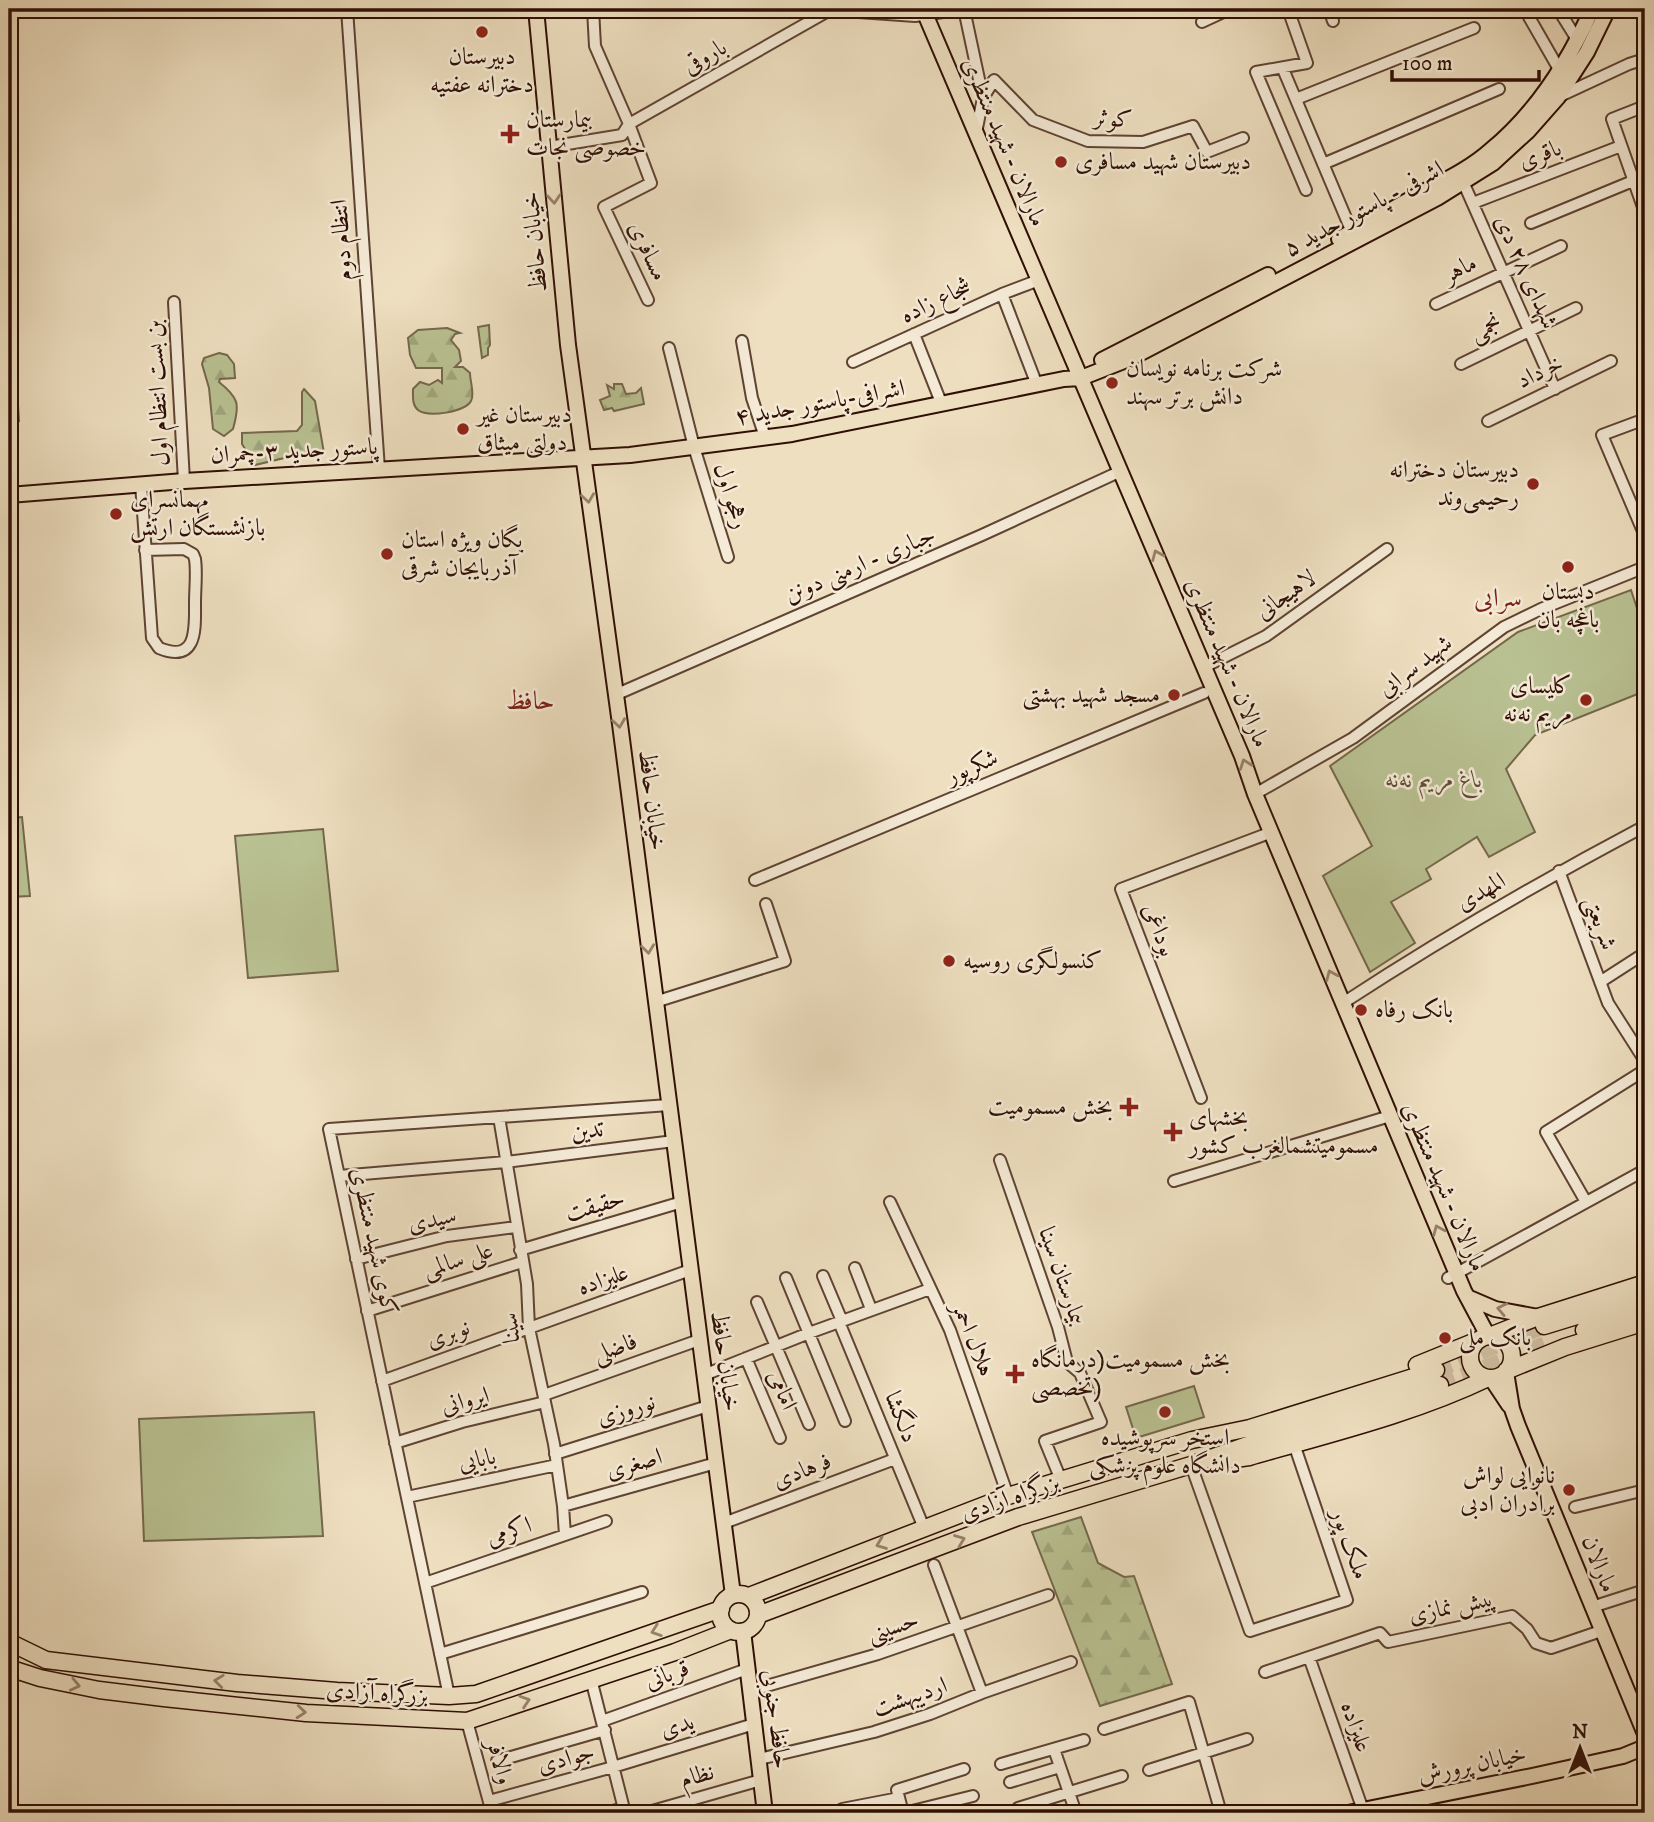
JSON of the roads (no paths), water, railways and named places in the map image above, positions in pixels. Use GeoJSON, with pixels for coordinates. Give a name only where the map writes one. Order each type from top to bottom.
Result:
{"type":"FeatureCollection","features":[{"type":"Feature","properties":{"kind":"highway"},"geometry":{"type":"LineString","coordinates":[[1540,1322],[1645,1283]]}},
{"type":"Feature","properties":{"kind":"highway"},"geometry":{"type":"LineString","coordinates":[[1540,1322],[1645,1295]]}},
{"type":"Feature","properties":{"kind":"highway"},"geometry":{"type":"LineString","coordinates":[[1548,1343],[1645,1310]]}},
{"type":"Feature","properties":{"kind":"highway","name":"بزرگراه آزادی"},"geometry":{"type":"LineString","coordinates":[[741,1596],[1008,1496],[1192,1440],[1242,1420],[1452,1353],[1518,1325],[1540,1322]]}},
{"type":"Feature","properties":{"kind":"highway"},"geometry":{"type":"LineString","coordinates":[[1191,1465],[1249,1457],[1402,1411],[1468,1388],[1565,1347],[1645,1322]]}},
{"type":"Feature","properties":{"kind":"highway"},"geometry":{"type":"LineString","coordinates":[[1518,1325],[1514,1337],[1517,1349],[1521,1355],[1532,1361]]}},
{"type":"Feature","properties":{"kind":"highway"},"geometry":{"type":"LineString","coordinates":[[1485,1337],[1503,1339],[1510,1349],[1512,1360],[1498,1375],[1477,1373],[1470,1363],[1470,1352],[1485,1337]]}},
{"type":"Feature","properties":{"kind":"highway"},"geometry":{"type":"LineString","coordinates":[[1452,1353],[1462,1358],[1468,1367],[1468,1388]]}},
{"type":"Feature","properties":{"kind":"highway","name":"بزرگراه آزادی"},"geometry":{"type":"LineString","coordinates":[[758,1615],[1018,1517],[1191,1465],[1438,1377],[1250,1429],[1192,1440]]}},
{"type":"Feature","properties":{"kind":"highway"},"geometry":{"type":"LineString","coordinates":[[741,1596],[756,1604],[758,1615],[753,1626],[737,1631],[722,1621],[721,1609],[723,1603],[741,1596]]}},
{"type":"Feature","properties":{"kind":"highway","name":"بزرگراه آزادی"},"geometry":{"type":"LineString","coordinates":[[9,1645],[46,1660],[262,1685],[449,1696],[476,1694],[721,1609]]}},
{"type":"Feature","properties":{"kind":"highway","name":"بزرگراه آزادی"},"geometry":{"type":"LineString","coordinates":[[9,1666],[40,1678],[99,1690],[267,1709],[467,1721],[737,1631]]}},
{"type":"Feature","properties":{"kind":"main road","name":"خیابان حافظ"},"geometry":{"type":"LineString","coordinates":[[536,9],[561,281],[582,460],[724,1523],[741,1596]]}},
{"type":"Feature","properties":{"kind":"main road","name":"اشرفی - پاستور جدید ۵"},"geometry":{"type":"LineString","coordinates":[[1079,374],[1129,359],[1353,236],[1437,198],[1515,128],[1544,94],[1578,41],[1592,9]]}},
{"type":"Feature","properties":{"kind":"main road","name":"اشرفی - پاستور جدید ۵"},"geometry":{"type":"LineString","coordinates":[[1461,177],[1493,163],[1528,131],[1558,97],[1587,52],[1608,9]]}},
{"type":"Feature","properties":{"kind":"main road","name":"مارالان - شهید منتظری"},"geometry":{"type":"LineString","coordinates":[[924,12],[1205,667],[1255,794],[1390,1115],[1452,1276],[1467,1297],[1485,1337]]}},
{"type":"Feature","properties":{"kind":"main road","name":"اشرافی-پاستور جدید ۴"},"geometry":{"type":"LineString","coordinates":[[582,460],[765,437],[942,405],[1079,374]]}},
{"type":"Feature","properties":{"kind":"main road","name":"پاستور جدید ۳-چمران"},"geometry":{"type":"LineString","coordinates":[[9,495],[379,469],[582,460]]}},
{"type":"Feature","properties":{"kind":"main road"},"geometry":{"type":"LineString","coordinates":[[1467,1297],[1495,1309],[1540,1322]]}},
{"type":"Feature","properties":{"kind":"main road","name":"مارالان"},"geometry":{"type":"LineString","coordinates":[[1498,1375],[1645,1734]]}},
{"type":"Feature","properties":{"kind":"main road","name":"حافظ جنوبی"},"geometry":{"type":"LineString","coordinates":[[737,1631],[747,1669],[765,1813]]}},
{"type":"Feature","properties":{"kind":"main road","name":"خیابان پرورش"},"geometry":{"type":"LineString","coordinates":[[1356,1812],[1421,1806],[1623,1756],[1645,1747]]}},
{"type":"Feature","properties":{"kind":"street"},"geometry":{"type":"LineString","coordinates":[[131,9],[155,9]]}},
{"type":"Feature","properties":{"kind":"street","name":"انتظام دوم"},"geometry":{"type":"LineString","coordinates":[[347,9],[379,469]]}},
{"type":"Feature","properties":{"kind":"street","name":"مسافری"},"geometry":{"type":"LineString","coordinates":[[593,9],[595,46],[651,183],[604,207],[648,300]]}},
{"type":"Feature","properties":{"kind":"street"},"geometry":{"type":"LineString","coordinates":[[964,9],[983,98],[976,133]]}},
{"type":"Feature","properties":{"kind":"street","name":"باروقی"},"geometry":{"type":"LineString","coordinates":[[549,147],[622,135],[629,124],[830,10],[915,16],[924,12],[964,9]]}},
{"type":"Feature","properties":{"kind":"street"},"geometry":{"type":"LineString","coordinates":[[1202,22],[1230,9]]}},
{"type":"Feature","properties":{"kind":"street"},"geometry":{"type":"LineString","coordinates":[[1299,9],[1289,12],[1307,63],[1256,72],[1306,190]]}},
{"type":"Feature","properties":{"kind":"street"},"geometry":{"type":"LineString","coordinates":[[1329,9],[1332,21]]}},
{"type":"Feature","properties":{"kind":"street"},"geometry":{"type":"LineString","coordinates":[[1558,9],[1578,41]]}},
{"type":"Feature","properties":{"kind":"street"},"geometry":{"type":"LineString","coordinates":[[1529,17],[1560,71]]}},
{"type":"Feature","properties":{"kind":"street"},"geometry":{"type":"LineString","coordinates":[[1296,99],[1474,28]]}},
{"type":"Feature","properties":{"kind":"street"},"geometry":{"type":"LineString","coordinates":[[1558,97],[1629,64],[1645,60]]}},
{"type":"Feature","properties":{"kind":"street"},"geometry":{"type":"LineString","coordinates":[[1283,69],[1353,236]]}},
{"type":"Feature","properties":{"kind":"street","name":"کوثر"},"geometry":{"type":"LineString","coordinates":[[983,98],[994,80],[1033,120],[1088,141],[1143,142],[1193,126],[1208,152],[1243,138]]}},
{"type":"Feature","properties":{"kind":"street"},"geometry":{"type":"LineString","coordinates":[[1323,164],[1499,89]]}},
{"type":"Feature","properties":{"kind":"street"},"geometry":{"type":"LineString","coordinates":[[1645,106],[1612,119],[1622,146],[1639,178],[1645,213]]}},
{"type":"Feature","properties":{"kind":"street","name":"باقری"},"geometry":{"type":"LineString","coordinates":[[1473,203],[1622,146]]}},
{"type":"Feature","properties":{"kind":"street","name":"شهدای ۲۸ دی"},"geometry":{"type":"LineString","coordinates":[[1461,177],[1555,388]]}},
{"type":"Feature","properties":{"kind":"street"},"geometry":{"type":"LineString","coordinates":[[1531,223],[1639,178]]}},
{"type":"Feature","properties":{"kind":"street","name":"ماهر"},"geometry":{"type":"LineString","coordinates":[[1436,304],[1561,246]]}},
{"type":"Feature","properties":{"kind":"street","name":"شجاع زاده"},"geometry":{"type":"LineString","coordinates":[[852,362],[1039,280]]}},
{"type":"Feature","properties":{"kind":"street"},"geometry":{"type":"LineString","coordinates":[[1002,294],[1037,385]]}},
{"type":"Feature","properties":{"kind":"street","name":"بن بست انتظام اول"},"geometry":{"type":"LineString","coordinates":[[174,302],[184,481]]}},
{"type":"Feature","properties":{"kind":"street","name":"نجمی"},"geometry":{"type":"LineString","coordinates":[[1461,364],[1576,308]]}},
{"type":"Feature","properties":{"kind":"street"},"geometry":{"type":"LineString","coordinates":[[914,334],[942,405]]}},
{"type":"Feature","properties":{"kind":"street"},"geometry":{"type":"LineString","coordinates":[[742,341],[752,398],[765,437]]}},
{"type":"Feature","properties":{"kind":"street","name":"رهجو اول"},"geometry":{"type":"LineString","coordinates":[[669,348],[694,447],[729,558]]}},
{"type":"Feature","properties":{"kind":"street","name":"خرداد"},"geometry":{"type":"LineString","coordinates":[[1488,421],[1611,362]]}},
{"type":"Feature","properties":{"kind":"street"},"geometry":{"type":"LineString","coordinates":[[1645,419],[1602,435],[1645,536]]}},
{"type":"Feature","properties":{"kind":"street","name":"جباری - ارمنی دونن"},"geometry":{"type":"LineString","coordinates":[[615,695],[982,535],[1121,471]]}},
{"type":"Feature","properties":{"kind":"street"},"geometry":{"type":"LineString","coordinates":[[141,484],[145,551],[153,641],[165,650],[181,651],[191,645],[195,633],[195,559],[193,554],[184,549],[145,551]]}},
{"type":"Feature","properties":{"kind":"street","name":"لاهیجانی"},"geometry":{"type":"LineString","coordinates":[[1205,667],[1266,636],[1387,549]]}},
{"type":"Feature","properties":{"kind":"street","name":"شهید سرابی"},"geometry":{"type":"LineString","coordinates":[[1255,794],[1353,738],[1504,627],[1541,609],[1645,568]]}},
{"type":"Feature","properties":{"kind":"street","name":"شکرپور"},"geometry":{"type":"LineString","coordinates":[[755,880],[1204,693]]}},
{"type":"Feature","properties":{"kind":"street","name":"المهدی"},"geometry":{"type":"LineString","coordinates":[[1343,1003],[1441,940],[1559,871],[1645,826]]}},
{"type":"Feature","properties":{"kind":"street","name":"بوداغی"},"geometry":{"type":"LineString","coordinates":[[1201,1098],[1121,889],[1272,832]]}},
{"type":"Feature","properties":{"kind":"street","name":"شریعتی"},"geometry":{"type":"LineString","coordinates":[[1559,871],[1608,1003],[1645,1061]]}},
{"type":"Feature","properties":{"kind":"street"},"geometry":{"type":"LineString","coordinates":[[655,1002],[785,961],[766,904]]}},
{"type":"Feature","properties":{"kind":"street"},"geometry":{"type":"LineString","coordinates":[[1600,982],[1645,953]]}},
{"type":"Feature","properties":{"kind":"street"},"geometry":{"type":"LineString","coordinates":[[1586,1202],[1546,1132],[1645,1070]]}},
{"type":"Feature","properties":{"kind":"street","name":"کوی شهید منتظری"},"geometry":{"type":"LineString","coordinates":[[449,1696],[329,1129],[669,1105]]}},
{"type":"Feature","properties":{"kind":"street"},"geometry":{"type":"LineString","coordinates":[[1174,1181],[1390,1115]]}},
{"type":"Feature","properties":{"kind":"street","name":"سینا"},"geometry":{"type":"LineString","coordinates":[[499,1117],[527,1284],[529,1328],[556,1459],[565,1535]]}},
{"type":"Feature","properties":{"kind":"street","name":"تدین"},"geometry":{"type":"LineString","coordinates":[[506,1162],[674,1141]]}},
{"type":"Feature","properties":{"kind":"street","name":"بیمارستان سینا"},"geometry":{"type":"LineString","coordinates":[[1000,1160],[1058,1326],[1067,1362],[1080,1373],[1101,1422],[1045,1441],[1061,1480]]}},
{"type":"Feature","properties":{"kind":"street"},"geometry":{"type":"LineString","coordinates":[[339,1176],[506,1162]]}},
{"type":"Feature","properties":{"kind":"street"},"geometry":{"type":"LineString","coordinates":[[1452,1276],[1645,1170]]}},
{"type":"Feature","properties":{"kind":"street","name":"حقیقت"},"geometry":{"type":"LineString","coordinates":[[520,1250],[682,1202]]}},
{"type":"Feature","properties":{"kind":"street","name":"هلال احمر"},"geometry":{"type":"LineString","coordinates":[[890,1202],[950,1330],[1008,1496]]}},
{"type":"Feature","properties":{"kind":"street","name":"سیدی"},"geometry":{"type":"LineString","coordinates":[[356,1259],[447,1236],[516,1227]]}},
{"type":"Feature","properties":{"kind":"street","name":"علی سالمی"},"geometry":{"type":"LineString","coordinates":[[367,1311],[522,1262]]}},
{"type":"Feature","properties":{"kind":"street"},"geometry":{"type":"LineString","coordinates":[[855,1268],[871,1309]]}},
{"type":"Feature","properties":{"kind":"street","name":"علیزاده"},"geometry":{"type":"LineString","coordinates":[[529,1328],[690,1270]]}},
{"type":"Feature","properties":{"kind":"street","name":"دلگشا"},"geometry":{"type":"LineString","coordinates":[[823,1276],[923,1528]]}},
{"type":"Feature","properties":{"kind":"street"},"geometry":{"type":"LineString","coordinates":[[786,1278],[845,1421]]}},
{"type":"Feature","properties":{"kind":"street"},"geometry":{"type":"LineString","coordinates":[[704,1376],[777,1345],[930,1289]]}},
{"type":"Feature","properties":{"kind":"street"},"geometry":{"type":"LineString","coordinates":[[757,1302],[809,1424]]}},
{"type":"Feature","properties":{"kind":"street","name":"نوبری"},"geometry":{"type":"LineString","coordinates":[[382,1381],[529,1328]]}},
{"type":"Feature","properties":{"kind":"street","name":"فاضلی"},"geometry":{"type":"LineString","coordinates":[[545,1399],[699,1340]]}},
{"type":"Feature","properties":{"kind":"street","name":"امامی"},"geometry":{"type":"LineString","coordinates":[[746,1358],[780,1438]]}},
{"type":"Feature","properties":{"kind":"street","name":"ایروانی"},"geometry":{"type":"LineString","coordinates":[[396,1443],[545,1399]]}},
{"type":"Feature","properties":{"kind":"street","name":"نوروزی"},"geometry":{"type":"LineString","coordinates":[[556,1459],[708,1406]]}},
{"type":"Feature","properties":{"kind":"street","name":"ملک پور"},"geometry":{"type":"LineString","coordinates":[[1191,1465],[1250,1631],[1347,1600],[1294,1444]]}},
{"type":"Feature","properties":{"kind":"street","name":"بابایی"},"geometry":{"type":"LineString","coordinates":[[407,1497],[556,1459]]}},
{"type":"Feature","properties":{"kind":"street","name":"فرهادی"},"geometry":{"type":"LineString","coordinates":[[724,1523],[895,1459]]}},
{"type":"Feature","properties":{"kind":"street","name":"اصغری"},"geometry":{"type":"LineString","coordinates":[[563,1506],[716,1463]]}},
{"type":"Feature","properties":{"kind":"street"},"geometry":{"type":"LineString","coordinates":[[1575,1507],[1645,1490]]}},
{"type":"Feature","properties":{"kind":"street","name":"اکرمی"},"geometry":{"type":"LineString","coordinates":[[425,1583],[607,1521]]}},
{"type":"Feature","properties":{"kind":"street"},"geometry":{"type":"LineString","coordinates":[[934,1565],[982,1693]]}},
{"type":"Feature","properties":{"kind":"street"},"geometry":{"type":"LineString","coordinates":[[1592,1607],[1645,1590]]}},
{"type":"Feature","properties":{"kind":"street"},"geometry":{"type":"LineString","coordinates":[[440,1654],[642,1592]]}},
{"type":"Feature","properties":{"kind":"street","name":"حسینی"},"geometry":{"type":"LineString","coordinates":[[749,1691],[958,1628],[1048,1595]]}},
{"type":"Feature","properties":{"kind":"street","name":"پیش نمازی"},"geometry":{"type":"LineString","coordinates":[[1265,1672],[1380,1633],[1388,1642],[1512,1616],[1527,1629],[1536,1643],[1551,1648],[1601,1631]]}},
{"type":"Feature","properties":{"kind":"street","name":"علیزاده"},"geometry":{"type":"LineString","coordinates":[[1309,1657],[1356,1812]]}},
{"type":"Feature","properties":{"kind":"street","name":"اردیبهشت"},"geometry":{"type":"LineString","coordinates":[[758,1759],[874,1732],[1071,1662]]}},
{"type":"Feature","properties":{"kind":"street","name":"قربانی"},"geometry":{"type":"LineString","coordinates":[[497,1761],[603,1725],[747,1669]]}},
{"type":"Feature","properties":{"kind":"street"},"geometry":{"type":"LineString","coordinates":[[591,1679],[624,1811],[605,1813]]}},
{"type":"Feature","properties":{"kind":"street"},"geometry":{"type":"LineString","coordinates":[[1104,1729],[1189,1702],[1221,1813]]}},
{"type":"Feature","properties":{"kind":"street","name":"والافر"},"geometry":{"type":"LineString","coordinates":[[467,1721],[492,1813]]}},
{"type":"Feature","properties":{"kind":"street","name":"یدی"},"geometry":{"type":"LineString","coordinates":[[613,1768],[754,1724]]}},
{"type":"Feature","properties":{"kind":"street"},"geometry":{"type":"LineString","coordinates":[[1149,1770],[1247,1739]]}},
{"type":"Feature","properties":{"kind":"street"},"geometry":{"type":"LineString","coordinates":[[1001,1764],[1084,1740]]}},
{"type":"Feature","properties":{"kind":"street"},"geometry":{"type":"LineString","coordinates":[[1054,1749],[1076,1813]]}},
{"type":"Feature","properties":{"kind":"street"},"geometry":{"type":"LineString","coordinates":[[1010,1782],[1060,1767]]}},
{"type":"Feature","properties":{"kind":"street","name":"جوادی"},"geometry":{"type":"LineString","coordinates":[[489,1801],[613,1768]]}},
{"type":"Feature","properties":{"kind":"street"},"geometry":{"type":"LineString","coordinates":[[842,1809],[898,1794],[964,1769]]}},
{"type":"Feature","properties":{"kind":"street"},"geometry":{"type":"LineString","coordinates":[[1018,1808],[1122,1776]]}},
{"type":"Feature","properties":{"kind":"street","name":"نظام"},"geometry":{"type":"LineString","coordinates":[[645,1813],[761,1780]]}},
{"type":"Feature","properties":{"kind":"street"},"geometry":{"type":"LineString","coordinates":[[898,1794],[903,1813],[973,1796]]}},
{"type":"Feature","properties":{"kind":"tunnel"},"geometry":{"type":"LineString","coordinates":[[1436,1370],[1542,1327]]}},
{"type":"Feature","properties":{"kind":"tunnel"},"geometry":{"type":"LineString","coordinates":[[1440,1385],[1548,1343]]}},
{"type":"Feature","properties":{"kind":"place","name":"دبیرستان دخترانه عفتیه"},"geometry":{"type":"Point","coordinates":[482,32]}},
{"type":"Feature","properties":{"kind":"place","name":"بیمارستان خصوصی نجات"},"geometry":{"type":"Point","coordinates":[510,134]}},
{"type":"Feature","properties":{"kind":"place","name":"دبیرستان شهید مسافری"},"geometry":{"type":"Point","coordinates":[1061,162]}},
{"type":"Feature","properties":{"kind":"place","name":"شرکت برنامه نویسان دانش برتر سهند"},"geometry":{"type":"Point","coordinates":[1112,383]}},
{"type":"Feature","properties":{"kind":"place","name":"دبیرستان غیر دولتی میثاق"},"geometry":{"type":"Point","coordinates":[463,429]}},
{"type":"Feature","properties":{"kind":"place","name":"دبیرستان دخترانه رحیمی‌وند"},"geometry":{"type":"Point","coordinates":[1533,484]}},
{"type":"Feature","properties":{"kind":"place","name":"مهمانسرای بازنشستگان ارتش"},"geometry":{"type":"Point","coordinates":[116,514]}},
{"type":"Feature","properties":{"kind":"place","name":"یگان ویژه استان آذربایجان شرقی"},"geometry":{"type":"Point","coordinates":[387,554]}},
{"type":"Feature","properties":{"kind":"place","name":"دبستان باغچه بان"},"geometry":{"type":"Point","coordinates":[1568,567]}},
{"type":"Feature","properties":{"kind":"place","name":"مسجد شهید بهشتی"},"geometry":{"type":"Point","coordinates":[1174,695]}},
{"type":"Feature","properties":{"kind":"place","name":"کلیسای مریم نه‌نه"},"geometry":{"type":"Point","coordinates":[1586,700]}},
{"type":"Feature","properties":{"kind":"place","name":"کنسولگری روسیه"},"geometry":{"type":"Point","coordinates":[949,961]}},
{"type":"Feature","properties":{"kind":"place","name":"بانک رفاه"},"geometry":{"type":"Point","coordinates":[1361,1010]}},
{"type":"Feature","properties":{"kind":"place","name":"بخش مسمومیت"},"geometry":{"type":"Point","coordinates":[1129,1107]}},
{"type":"Feature","properties":{"kind":"place","name":"بخشهای مسمومیتشمالغرب کشور"},"geometry":{"type":"Point","coordinates":[1173,1132]}},
{"type":"Feature","properties":{"kind":"place","name":"بانک ملی"},"geometry":{"type":"Point","coordinates":[1445,1338]}},
{"type":"Feature","properties":{"kind":"place","name":"بخش مسمومیت(درمانگاه تخصصی)"},"geometry":{"type":"Point","coordinates":[1015,1374]}},
{"type":"Feature","properties":{"kind":"place","name":"استخر سرپوشیده دانشگاه علوم پزشکی"},"geometry":{"type":"Point","coordinates":[1165,1412]}},
{"type":"Feature","properties":{"kind":"place","name":"نانوایی لواش برادران ادبی"},"geometry":{"type":"Point","coordinates":[1569,1490]}},
{"type":"Feature","properties":{"kind":"district","name":"سرابی"},"geometry":{"type":"Point","coordinates":[1498,598]}},
{"type":"Feature","properties":{"kind":"district","name":"حافظ"},"geometry":{"type":"Point","coordinates":[530,701]}},
{"type":"Feature","properties":{"kind":"park label","name":"باغ مریم نه‌نه"},"geometry":{"type":"Point","coordinates":[1434,780]}}]}
